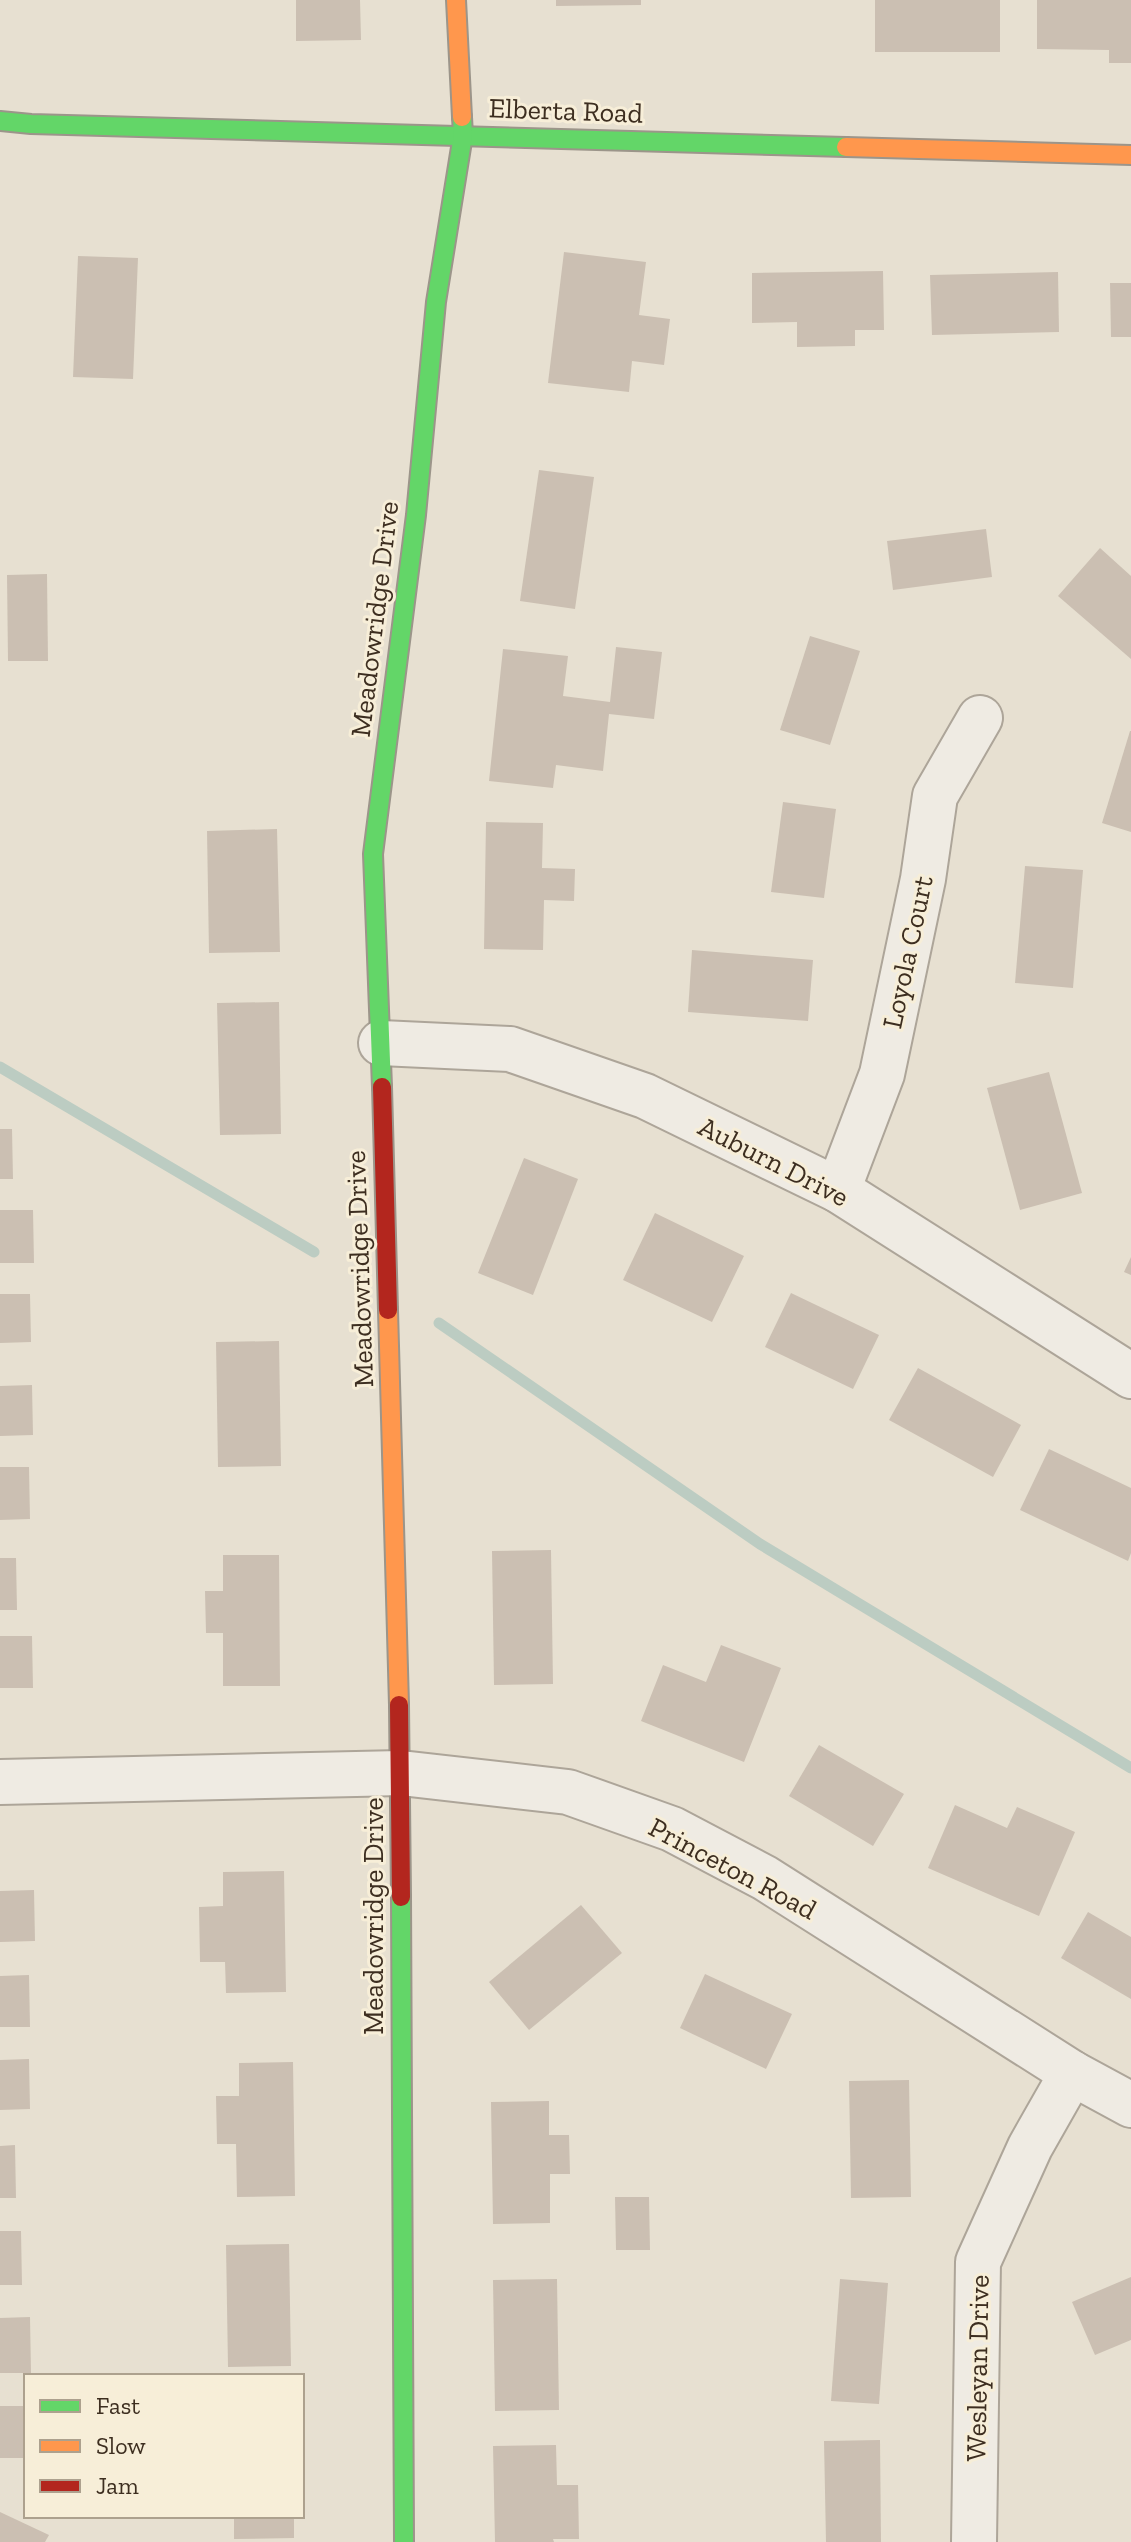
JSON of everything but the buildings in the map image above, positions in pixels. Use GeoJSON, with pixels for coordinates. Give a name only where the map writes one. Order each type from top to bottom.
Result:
{"type":"FeatureCollection","features":[{"type":"Feature","properties":{"kind":"street","name":"Meadowridge Drive"},"geometry":{"type":"LineString","coordinates":[[404,2542],[401,1773],[373,854],[416,515],[436,302],[463,135],[456,0]]}},
{"type":"Feature","properties":{"kind":"street","name":"Elberta Road"},"geometry":{"type":"LineString","coordinates":[[0,121],[1131,155]]}},
{"type":"Feature","properties":{"kind":"street","name":"Loyola Court"},"geometry":{"type":"LineString","coordinates":[[838,1190],[882,1074],[923,879],[935,796],[980,718]]}},
{"type":"Feature","properties":{"kind":"street","name":"Auburn Drive"},"geometry":{"type":"LineString","coordinates":[[381,1043],[510,1049],[645,1096],[838,1190],[1131,1376]]}},
{"type":"Feature","properties":{"kind":"street","name":"Princeton Road"},"geometry":{"type":"LineString","coordinates":[[0,1782],[401,1773],[568,1792],[672,1829],[765,1878],[1072,2073],[1131,2105]]}},
{"type":"Feature","properties":{"kind":"street","name":"Wesleyan Drive"},"geometry":{"type":"LineString","coordinates":[[974,2542],[978,2262],[1030,2147],[1072,2073]]}},
{"type":"Feature","properties":{"kind":"waterway"},"geometry":{"type":"LineString","coordinates":[[0,1067],[314,1252]]}},
{"type":"Feature","properties":{"kind":"waterway"},"geometry":{"type":"LineString","coordinates":[[439,1323],[760,1544],[1131,1768]]}},
{"type":"Feature","properties":{"kind":"traffic: fast"},"geometry":{"type":"LineString","coordinates":[[382,1087],[373,854],[416,515],[436,302],[463,135],[462,117]]}},
{"type":"Feature","properties":{"kind":"traffic: fast"},"geometry":{"type":"LineString","coordinates":[[0,121],[846,147]]}},
{"type":"Feature","properties":{"kind":"traffic: fast"},"geometry":{"type":"LineString","coordinates":[[401,1897],[404,2542]]}},
{"type":"Feature","properties":{"kind":"traffic: slow"},"geometry":{"type":"LineString","coordinates":[[456,0],[462,117]]}},
{"type":"Feature","properties":{"kind":"traffic: slow"},"geometry":{"type":"LineString","coordinates":[[846,147],[1131,155]]}},
{"type":"Feature","properties":{"kind":"traffic: slow"},"geometry":{"type":"LineString","coordinates":[[388,1310],[399,1705]]}},
{"type":"Feature","properties":{"kind":"traffic: jam"},"geometry":{"type":"LineString","coordinates":[[382,1087],[388,1310]]}},
{"type":"Feature","properties":{"kind":"traffic: jam"},"geometry":{"type":"LineString","coordinates":[[399,1705],[401,1897]]}}]}
